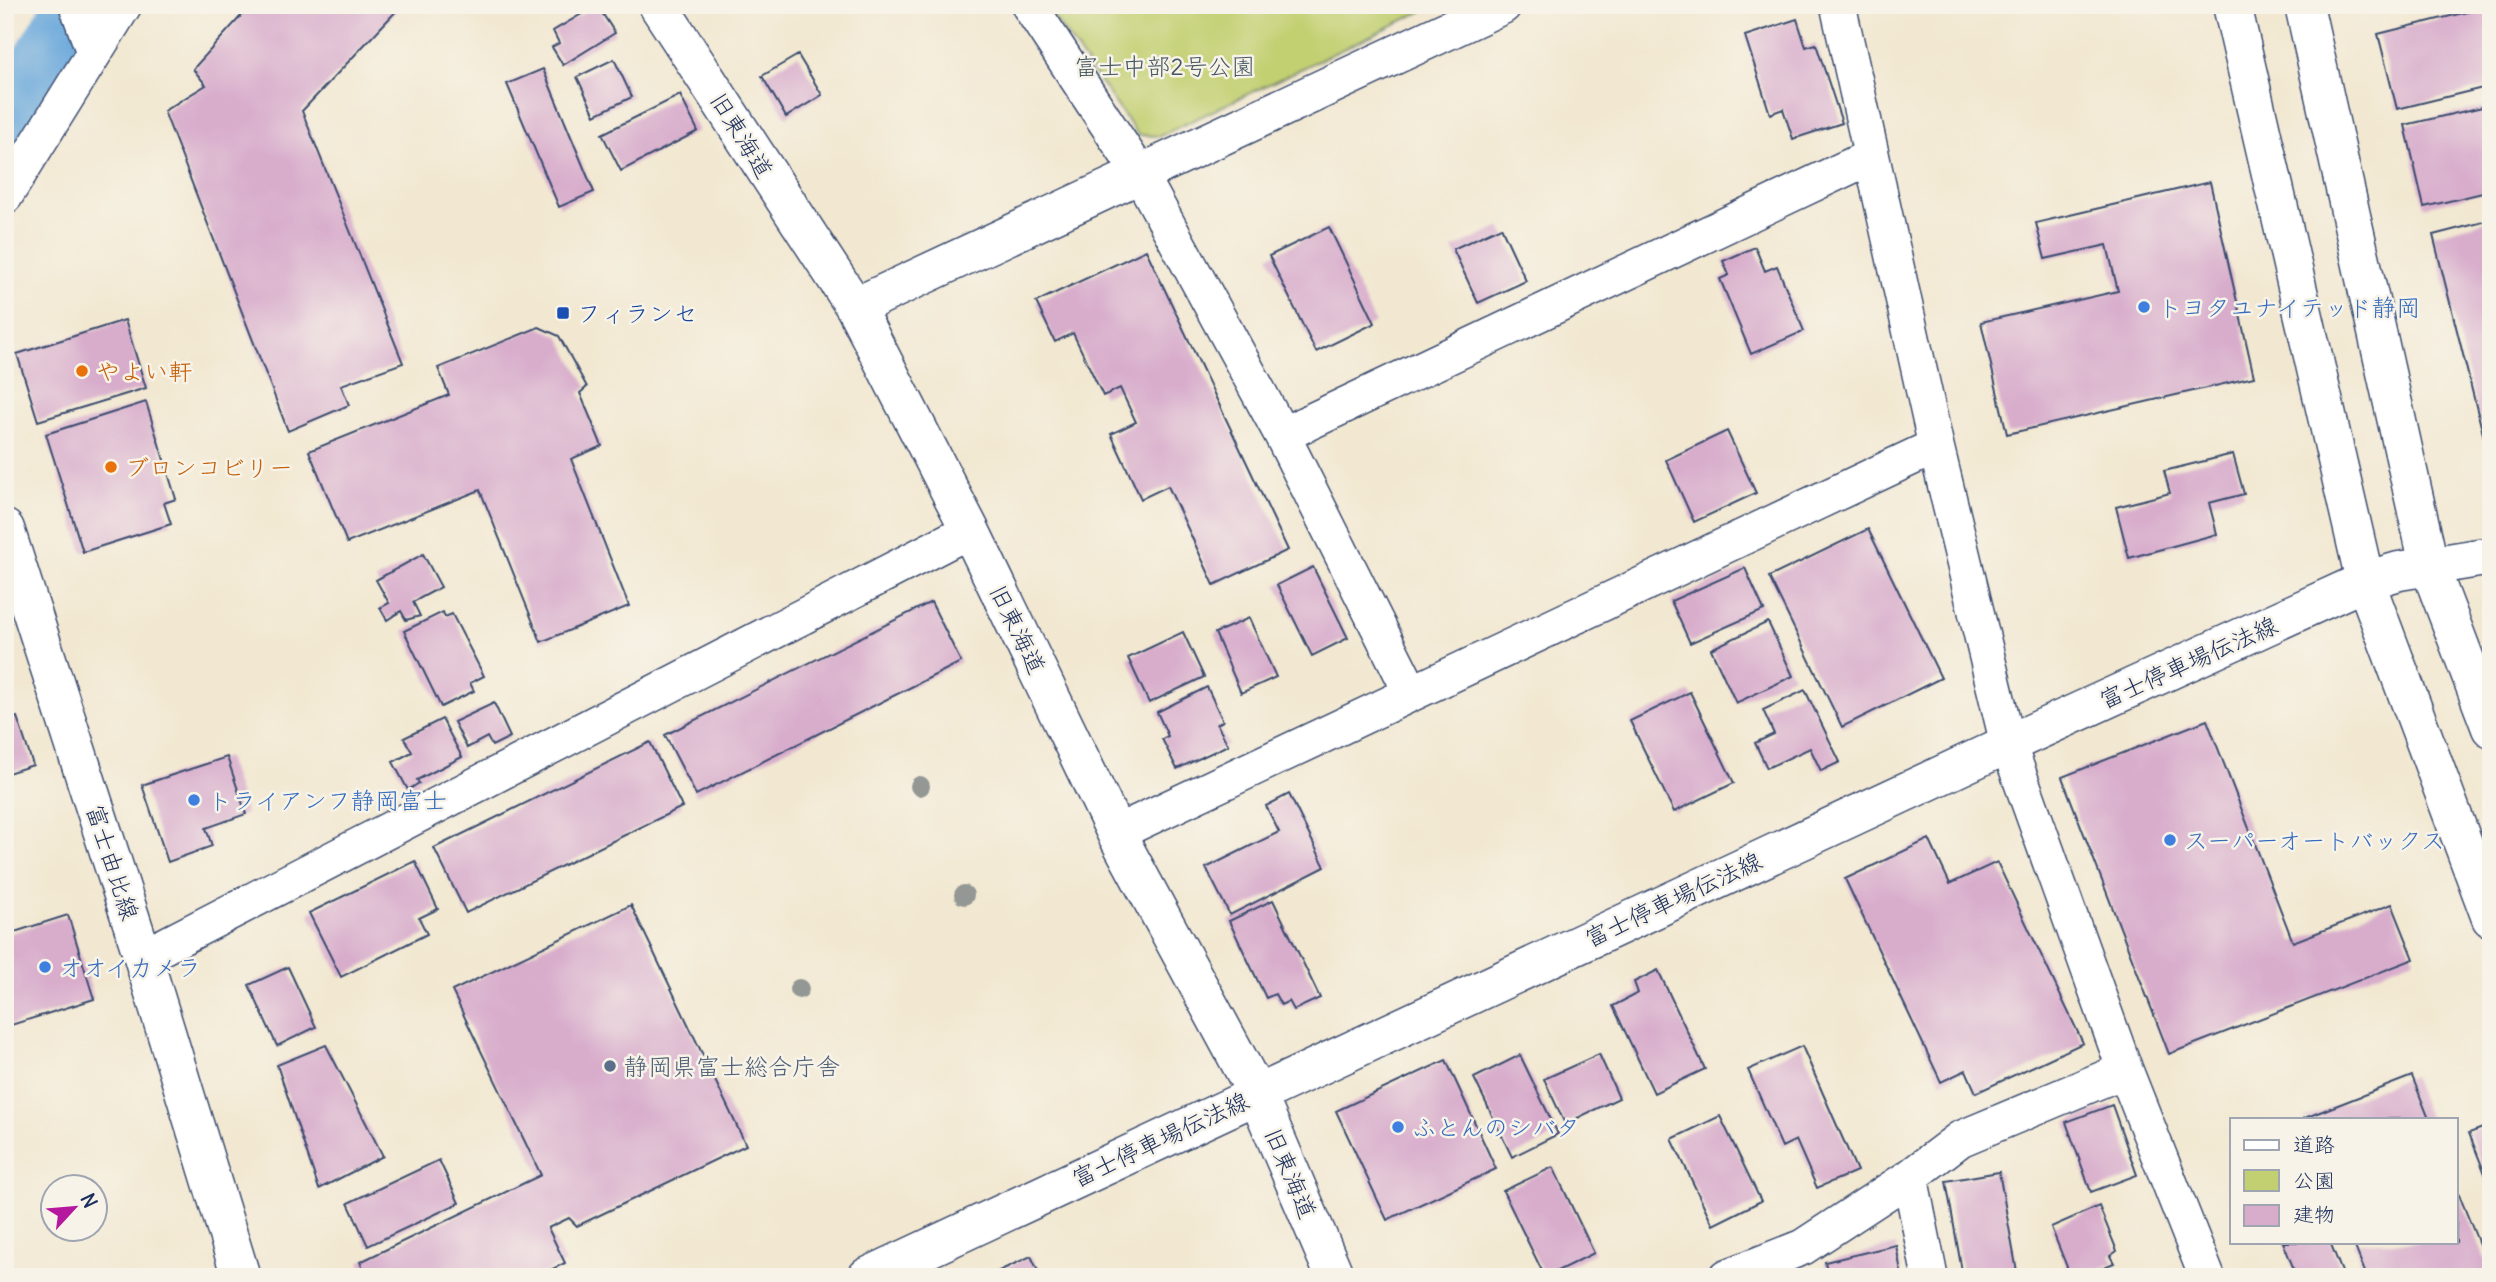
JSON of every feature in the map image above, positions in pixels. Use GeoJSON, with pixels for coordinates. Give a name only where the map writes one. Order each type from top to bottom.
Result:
{"type":"FeatureCollection","features":[{"type":"Feature","properties":{"kind":"street"},"geometry":{"type":"LineString","coordinates":[[77,5],[94,52]]}},
{"type":"Feature","properties":{"kind":"street"},"geometry":{"type":"LineString","coordinates":[[5,196],[124,5]]}},
{"type":"Feature","properties":{"kind":"street","name":"旧東海道"},"geometry":{"type":"LineString","coordinates":[[658,5],[855,307],[970,530],[1116,832],[1257,1094],[1335,1277]]}},
{"type":"Feature","properties":{"kind":"street"},"geometry":{"type":"LineString","coordinates":[[1029,5],[1140,174],[1282,435],[1411,692]]}},
{"type":"Feature","properties":{"kind":"street"},"geometry":{"type":"LineString","coordinates":[[855,307],[1502,5]]}},
{"type":"Feature","properties":{"kind":"street"},"geometry":{"type":"LineString","coordinates":[[1838,5],[1936,446],[2008,744],[2125,1070],[2207,1277]]}},
{"type":"Feature","properties":{"kind":"street"},"geometry":{"type":"LineString","coordinates":[[2232,5],[2365,582],[2491,918]]}},
{"type":"Feature","properties":{"kind":"street"},"geometry":{"type":"LineString","coordinates":[[2304,5],[2429,565],[2491,728]]}},
{"type":"Feature","properties":{"kind":"street"},"geometry":{"type":"LineString","coordinates":[[1282,435],[1870,157]]}},
{"type":"Feature","properties":{"kind":"street"},"geometry":{"type":"LineString","coordinates":[[1116,832],[1936,446]]}},
{"type":"Feature","properties":{"kind":"street","name":"富士由比線"},"geometry":{"type":"LineString","coordinates":[[5,529],[143,957],[241,1277]]}},
{"type":"Feature","properties":{"kind":"street"},"geometry":{"type":"LineString","coordinates":[[143,957],[970,530]]}},
{"type":"Feature","properties":{"kind":"street","name":"富士停車場伝法線"},"geometry":{"type":"LineString","coordinates":[[867,1277],[2008,744],[2365,582],[2429,565],[2491,556]]}},
{"type":"Feature","properties":{"kind":"street"},"geometry":{"type":"LineString","coordinates":[[1727,1277],[1803,1247],[1910,1177],[1960,1139],[2125,1070]]}},
{"type":"Feature","properties":{"kind":"street"},"geometry":{"type":"LineString","coordinates":[[1910,1177],[1930,1277]]}},
{"type":"Feature","properties":{"kind":"green space","name":"富士中部2号公園"},"geometry":{"type":"Polygon","coordinates":[[[1045,5],[1435,5],[1160,136],[1138,135],[1045,5]]]}},
{"type":"Feature","properties":{"kind":"building"},"geometry":{"type":"Polygon","coordinates":[[[251,5],[402,5],[302,111],[403,363],[341,385],[349,405],[288,431],[164,111],[206,85],[193,69],[251,5]]]}},
{"type":"Feature","properties":{"kind":"building"},"geometry":{"type":"Polygon","coordinates":[[[597,5],[615,33],[563,65],[552,47],[559,43],[553,31],[597,5]]]}},
{"type":"Feature","properties":{"kind":"building"},"geometry":{"type":"Polygon","coordinates":[[[2491,6],[2491,86],[2397,109],[2378,34],[2491,6]]]}},
{"type":"Feature","properties":{"kind":"building"},"geometry":{"type":"Polygon","coordinates":[[[1797,19],[1806,47],[1816,44],[1842,123],[1793,139],[1783,109],[1770,114],[1745,36],[1797,19]]]}},
{"type":"Feature","properties":{"kind":"building"},"geometry":{"type":"Polygon","coordinates":[[[798,55],[822,95],[786,117],[762,76],[798,55]]]}},
{"type":"Feature","properties":{"kind":"building"},"geometry":{"type":"Polygon","coordinates":[[[614,59],[632,97],[595,115],[577,77],[614,59]]]}},
{"type":"Feature","properties":{"kind":"building"},"geometry":{"type":"Polygon","coordinates":[[[543,69],[594,192],[559,207],[507,84],[543,69]]]}},
{"type":"Feature","properties":{"kind":"building"},"geometry":{"type":"Polygon","coordinates":[[[680,95],[698,131],[621,171],[602,134],[680,95]]]}},
{"type":"Feature","properties":{"kind":"building"},"geometry":{"type":"Polygon","coordinates":[[[2491,105],[2491,191],[2424,207],[2405,125],[2491,105]]]}},
{"type":"Feature","properties":{"kind":"building","name":"トヨタユナイテッド静岡"},"geometry":{"type":"Polygon","coordinates":[[[2210,182],[2254,377],[2007,434],[1981,322],[2118,291],[2107,245],[2045,259],[2036,223],[2210,182]]]}},
{"type":"Feature","properties":{"kind":"building"},"geometry":{"type":"Polygon","coordinates":[[[2491,220],[2491,436],[2484,438],[2433,235],[2491,220]]]}},
{"type":"Feature","properties":{"kind":"building"},"geometry":{"type":"Polygon","coordinates":[[[1329,227],[1375,323],[1316,352],[1269,256],[1329,227]]]}},
{"type":"Feature","properties":{"kind":"building"},"geometry":{"type":"Polygon","coordinates":[[[1501,227],[1526,281],[1478,303],[1453,249],[1501,227]]]}},
{"type":"Feature","properties":{"kind":"building"},"geometry":{"type":"Polygon","coordinates":[[[1755,247],[1765,271],[1777,266],[1804,331],[1751,354],[1720,279],[1729,275],[1723,261],[1755,247]]]}},
{"type":"Feature","properties":{"kind":"building"},"geometry":{"type":"Polygon","coordinates":[[[1146,250],[1288,550],[1214,585],[1168,486],[1141,499],[1111,434],[1136,422],[1120,388],[1103,396],[1073,333],[1055,342],[1036,302],[1146,250]]]}},
{"type":"Feature","properties":{"kind":"building","name":"やよい軒"},"geometry":{"type":"Polygon","coordinates":[[[125,320],[146,388],[38,421],[17,354],[125,320]]]}},
{"type":"Feature","properties":{"kind":"building"},"geometry":{"type":"Polygon","coordinates":[[[539,327],[559,336],[587,387],[580,393],[602,446],[571,459],[629,606],[541,642],[480,490],[347,543],[309,451],[449,395],[438,368],[539,327]]]}},
{"type":"Feature","properties":{"kind":"building","name":"ブロンコビリー"},"geometry":{"type":"Polygon","coordinates":[[[146,402],[176,499],[164,503],[171,524],[83,552],[46,434],[146,402]]]}},
{"type":"Feature","properties":{"kind":"building"},"geometry":{"type":"Polygon","coordinates":[[[1727,431],[1756,493],[1694,522],[1666,460],[1727,431]]]}},
{"type":"Feature","properties":{"kind":"building"},"geometry":{"type":"Polygon","coordinates":[[[2233,454],[2244,494],[2209,503],[2217,534],[2129,558],[2116,507],[2170,493],[2164,471],[2233,454]]]}},
{"type":"Feature","properties":{"kind":"building"},"geometry":{"type":"Polygon","coordinates":[[[1868,529],[1941,678],[1842,727],[1769,577],[1868,529]]]}},
{"type":"Feature","properties":{"kind":"building"},"geometry":{"type":"Polygon","coordinates":[[[423,554],[441,587],[413,602],[420,616],[406,620],[401,611],[387,620],[380,608],[389,603],[376,580],[423,554]]]}},
{"type":"Feature","properties":{"kind":"building"},"geometry":{"type":"Polygon","coordinates":[[[1313,567],[1348,638],[1312,656],[1277,585],[1313,567]]]}},
{"type":"Feature","properties":{"kind":"building"},"geometry":{"type":"Polygon","coordinates":[[[1745,568],[1764,610],[1690,643],[1671,601],[1745,568]]]}},
{"type":"Feature","properties":{"kind":"building"},"geometry":{"type":"Polygon","coordinates":[[[931,602],[961,662],[696,795],[665,735],[931,602]]]}},
{"type":"Feature","properties":{"kind":"building"},"geometry":{"type":"Polygon","coordinates":[[[443,612],[445,617],[452,614],[484,676],[470,683],[474,691],[441,707],[404,631],[443,612]]]}},
{"type":"Feature","properties":{"kind":"building"},"geometry":{"type":"Polygon","coordinates":[[[1249,618],[1276,677],[1241,693],[1215,633],[1249,618]]]}},
{"type":"Feature","properties":{"kind":"building"},"geometry":{"type":"Polygon","coordinates":[[[1768,622],[1793,676],[1736,703],[1711,649],[1768,622]]]}},
{"type":"Feature","properties":{"kind":"building"},"geometry":{"type":"Polygon","coordinates":[[[1183,632],[1204,677],[1149,703],[1128,658],[1183,632]]]}},
{"type":"Feature","properties":{"kind":"building"},"geometry":{"type":"Polygon","coordinates":[[[1207,687],[1223,721],[1217,724],[1228,745],[1177,769],[1162,739],[1168,736],[1157,712],[1207,687]]]}},
{"type":"Feature","properties":{"kind":"building"},"geometry":{"type":"Polygon","coordinates":[[[1805,690],[1840,762],[1821,771],[1810,748],[1767,768],[1755,743],[1774,734],[1763,710],[1805,690]]]}},
{"type":"Feature","properties":{"kind":"building"},"geometry":{"type":"Polygon","coordinates":[[[1690,692],[1734,783],[1674,812],[1630,721],[1690,692]]]}},
{"type":"Feature","properties":{"kind":"building"},"geometry":{"type":"Polygon","coordinates":[[[494,703],[510,737],[492,746],[487,737],[467,748],[454,722],[494,703]]]}},
{"type":"Feature","properties":{"kind":"building"},"geometry":{"type":"Polygon","coordinates":[[[17,717],[33,765],[5,774],[5,721],[17,717]]]}},
{"type":"Feature","properties":{"kind":"building"},"geometry":{"type":"Polygon","coordinates":[[[442,719],[462,757],[417,780],[419,783],[408,790],[393,762],[412,752],[404,738],[442,719]]]}},
{"type":"Feature","properties":{"kind":"building","name":"スーパーオートバックス"},"geometry":{"type":"Polygon","coordinates":[[[2207,720],[2293,942],[2392,904],[2414,959],[2169,1054],[2062,777],[2207,720]]]}},
{"type":"Feature","properties":{"kind":"building"},"geometry":{"type":"Polygon","coordinates":[[[650,742],[682,807],[466,913],[434,848],[650,742]]]}},
{"type":"Feature","properties":{"kind":"building","name":"トライアンフ静岡富士"},"geometry":{"type":"Polygon","coordinates":[[[227,757],[246,814],[206,828],[212,846],[168,862],[142,785],[227,757]]]}},
{"type":"Feature","properties":{"kind":"building"},"geometry":{"type":"Polygon","coordinates":[[[1289,794],[1325,867],[1230,915],[1206,868],[1279,832],[1266,806],[1289,794]]]}},
{"type":"Feature","properties":{"kind":"building"},"geometry":{"type":"Polygon","coordinates":[[[1929,839],[1950,884],[1997,862],[2083,1043],[1976,1093],[1966,1070],[1941,1082],[1845,879],[1929,839]]]}},
{"type":"Feature","properties":{"kind":"building"},"geometry":{"type":"Polygon","coordinates":[[[415,861],[438,909],[419,918],[427,934],[341,977],[309,913],[415,861]]]}},
{"type":"Feature","properties":{"kind":"building"},"geometry":{"type":"Polygon","coordinates":[[[1273,900],[1320,998],[1294,1010],[1289,1001],[1281,1005],[1275,994],[1266,998],[1229,921],[1273,900]]]}},
{"type":"Feature","properties":{"kind":"building"},"geometry":{"type":"Polygon","coordinates":[[[631,905],[746,1145],[577,1226],[569,1218],[548,1228],[565,1263],[536,1277],[367,1277],[360,1262],[541,1175],[452,991],[631,905]]]}},
{"type":"Feature","properties":{"kind":"building","name":"オオイカメラ"},"geometry":{"type":"Polygon","coordinates":[[[68,915],[94,999],[5,1027],[5,935],[68,915]]]}},
{"type":"Feature","properties":{"kind":"building"},"geometry":{"type":"Polygon","coordinates":[[[288,967],[316,1027],[277,1046],[249,985],[288,967]]]}},
{"type":"Feature","properties":{"kind":"building"},"geometry":{"type":"Polygon","coordinates":[[[1658,970],[1705,1069],[1654,1093],[1613,1006],[1638,993],[1634,982],[1658,970]]]}},
{"type":"Feature","properties":{"kind":"building"},"geometry":{"type":"Polygon","coordinates":[[[326,1045],[383,1156],[319,1189],[277,1065],[326,1045]]]}},
{"type":"Feature","properties":{"kind":"building"},"geometry":{"type":"Polygon","coordinates":[[[1802,1046],[1857,1171],[1817,1188],[1796,1140],[1782,1147],[1748,1070],[1802,1046]]]}},
{"type":"Feature","properties":{"kind":"building"},"geometry":{"type":"Polygon","coordinates":[[[1599,1054],[1619,1098],[1565,1124],[1544,1079],[1599,1054]]]}},
{"type":"Feature","properties":{"kind":"building"},"geometry":{"type":"Polygon","coordinates":[[[1520,1055],[1558,1134],[1512,1157],[1474,1078],[1520,1055]]]}},
{"type":"Feature","properties":{"kind":"building"},"geometry":{"type":"Polygon","coordinates":[[[1446,1060],[1496,1169],[1387,1220],[1336,1111],[1446,1060]]]}},
{"type":"Feature","properties":{"kind":"building"},"geometry":{"type":"Polygon","coordinates":[[[2412,1076],[2429,1118],[2305,1118],[2412,1076]]]}},
{"type":"Feature","properties":{"kind":"building"},"geometry":{"type":"Polygon","coordinates":[[[2112,1105],[2137,1175],[2091,1192],[2066,1122],[2112,1105]]]}},
{"type":"Feature","properties":{"kind":"building"},"geometry":{"type":"Polygon","coordinates":[[[1720,1116],[1761,1201],[1713,1225],[1672,1139],[1720,1116]]]}},
{"type":"Feature","properties":{"kind":"building"},"geometry":{"type":"Polygon","coordinates":[[[2491,1125],[2491,1189],[2469,1133],[2491,1125]]]}},
{"type":"Feature","properties":{"kind":"building"},"geometry":{"type":"Polygon","coordinates":[[[439,1160],[459,1203],[368,1246],[348,1203],[439,1160]]]}},
{"type":"Feature","properties":{"kind":"building"},"geometry":{"type":"Polygon","coordinates":[[[1553,1167],[1594,1253],[1545,1277],[1503,1191],[1553,1167]]]}},
{"type":"Feature","properties":{"kind":"building"},"geometry":{"type":"Polygon","coordinates":[[[1999,1172],[2018,1277],[1963,1277],[1946,1181],[1999,1172]]]}},
{"type":"Feature","properties":{"kind":"building"},"geometry":{"type":"Polygon","coordinates":[[[2458,1192],[2491,1274],[2367,1277],[2354,1244],[2458,1244],[2458,1192]]]}},
{"type":"Feature","properties":{"kind":"building"},"geometry":{"type":"Polygon","coordinates":[[[2099,1206],[2117,1251],[2110,1256],[2114,1263],[2080,1277],[2071,1277],[2051,1227],[2099,1206]]]}},
{"type":"Feature","properties":{"kind":"building"},"geometry":{"type":"Polygon","coordinates":[[[2284,1244],[2331,1244],[2344,1277],[2297,1277],[2284,1244]]]}},
{"type":"Feature","properties":{"kind":"building"},"geometry":{"type":"Polygon","coordinates":[[[1896,1245],[1902,1277],[1829,1277],[1825,1262],[1896,1245]]]}},
{"type":"Feature","properties":{"kind":"building"},"geometry":{"type":"Polygon","coordinates":[[[1031,1256],[1041,1277],[986,1277],[1031,1256]]]}},
{"type":"Feature","properties":{"kind":"waterway"},"geometry":{"type":"LineString","coordinates":[[5,138],[84,5]]}},
{"type":"Feature","properties":{"kind":"place","name":"トヨタユナイテッド静岡"},"geometry":{"type":"Point","coordinates":[2144,307]}},
{"type":"Feature","properties":{"kind":"place","name":"フィランセ"},"geometry":{"type":"Point","coordinates":[563,313]}},
{"type":"Feature","properties":{"kind":"place","name":"やよい軒"},"geometry":{"type":"Point","coordinates":[82,371]}},
{"type":"Feature","properties":{"kind":"place","name":"ブロンコビリー"},"geometry":{"type":"Point","coordinates":[111,467]}},
{"type":"Feature","properties":{"kind":"place","name":"トライアンフ静岡富士"},"geometry":{"type":"Point","coordinates":[194,800]}},
{"type":"Feature","properties":{"kind":"place","name":"スーパーオートバックス"},"geometry":{"type":"Point","coordinates":[2170,840]}},
{"type":"Feature","properties":{"kind":"place","name":"オオイカメラ"},"geometry":{"type":"Point","coordinates":[45,967]}},
{"type":"Feature","properties":{"kind":"place","name":"静岡県富士総合庁舎"},"geometry":{"type":"Point","coordinates":[610,1066]}},
{"type":"Feature","properties":{"kind":"place","name":"ふとんのシバタ"},"geometry":{"type":"Point","coordinates":[1398,1127]}}]}
